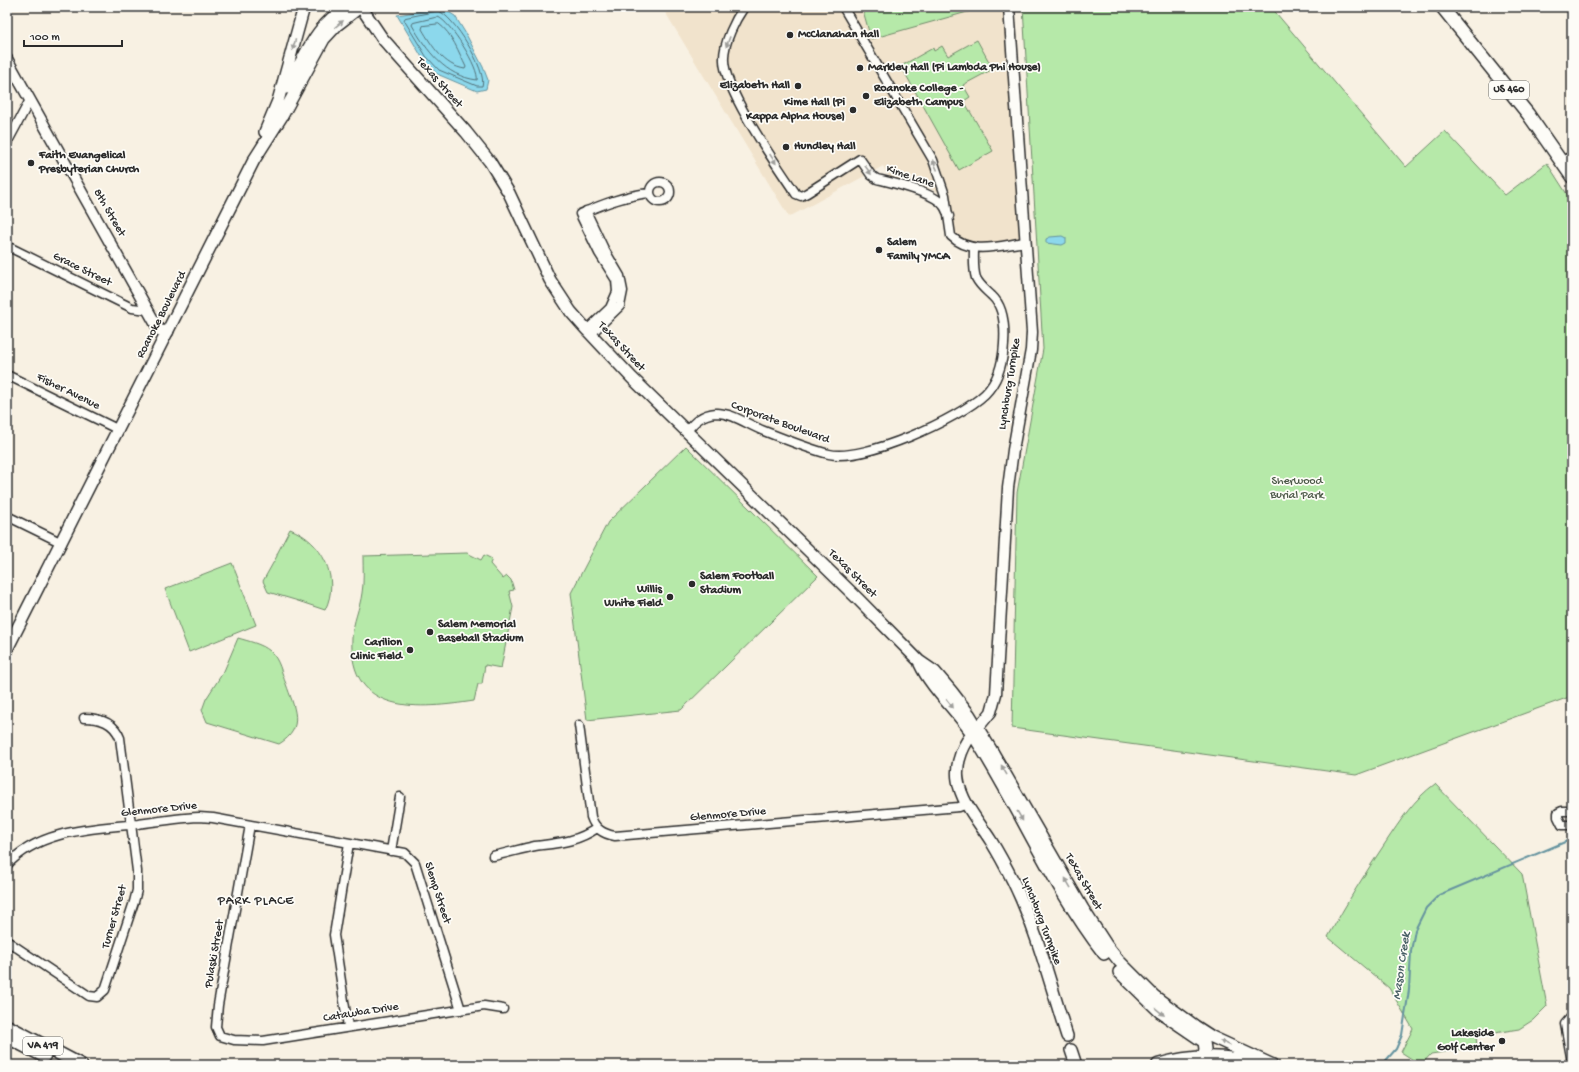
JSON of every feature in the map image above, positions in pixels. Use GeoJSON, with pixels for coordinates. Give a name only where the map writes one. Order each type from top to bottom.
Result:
{"type":"FeatureCollection","features":[{"type":"Feature","properties":{"kind":"main road"},"geometry":{"type":"LineString","coordinates":[[254,160],[278,101],[304,7]]}},
{"type":"Feature","properties":{"kind":"main road"},"geometry":{"type":"LineString","coordinates":[[278,101],[316,33],[333,16],[347,7]]}},
{"type":"Feature","properties":{"kind":"main road","name":"Roanoke Boulevard"},"geometry":{"type":"LineString","coordinates":[[7,650],[52,557],[62,543],[254,160],[282,116],[324,39],[337,25],[360,7]]}},
{"type":"Feature","properties":{"kind":"main road","name":"Texas Street"},"geometry":{"type":"LineString","coordinates":[[360,7],[382,38],[466,132],[490,162],[509,193],[550,280],[571,312],[686,432],[858,598],[919,661],[935,672],[975,731],[1083,909],[1107,946],[1119,961],[1154,996],[1195,1026],[1212,1037],[1273,1065]]}},
{"type":"Feature","properties":{"kind":"main road","name":"US 460"},"geometry":{"type":"LineString","coordinates":[[1442,7],[1528,114],[1567,159],[1572,177]]}},
{"type":"Feature","properties":{"kind":"main road","name":"Texas Street"},"geometry":{"type":"LineString","coordinates":[[975,731],[1075,912],[1097,945],[1115,968],[1147,1000],[1176,1024],[1204,1042],[1205,1049],[1203,1058]]}},
{"type":"Feature","properties":{"kind":"main road","name":"Lynchburg Turnpike"},"geometry":{"type":"LineString","coordinates":[[975,731],[971,743],[961,755],[957,778],[967,804],[1001,858],[1021,899],[1067,1036]]}},
{"type":"Feature","properties":{"kind":"main road","name":"VA 419"},"geometry":{"type":"LineString","coordinates":[[7,1026],[80,1065]]}},
{"type":"Feature","properties":{"kind":"main road","name":"VA 419"},"geometry":{"type":"LineString","coordinates":[[7,1038],[62,1065]]}},
{"type":"Feature","properties":{"kind":"main road"},"geometry":{"type":"LineString","coordinates":[[1071,1050],[1076,1065]]}},
{"type":"Feature","properties":{"kind":"main road"},"geometry":{"type":"LineString","coordinates":[[1158,1065],[1203,1058],[1239,1059],[1267,1065]]}},
{"type":"Feature","properties":{"kind":"street","name":"Kime Lane"},"geometry":{"type":"LineString","coordinates":[[744,7],[727,44],[724,55],[724,67],[751,124],[796,194],[801,196],[807,193],[860,159],[871,175],[877,179],[914,189],[933,198],[943,204],[949,216]]}},
{"type":"Feature","properties":{"kind":"street","name":"Kime Lane"},"geometry":{"type":"LineString","coordinates":[[843,7],[933,160],[946,195],[951,236],[961,244],[974,248]]}},
{"type":"Feature","properties":{"kind":"street","name":"Lynchburg Turnpike"},"geometry":{"type":"LineString","coordinates":[[975,731],[991,712],[996,694],[1008,488],[1031,350],[1031,313],[1009,7]]}},
{"type":"Feature","properties":{"kind":"street","name":"8th Street"},"geometry":{"type":"LineString","coordinates":[[7,60],[159,330],[168,332]]}},
{"type":"Feature","properties":{"kind":"street"},"geometry":{"type":"LineString","coordinates":[[7,143],[30,100]]}},
{"type":"Feature","properties":{"kind":"street"},"geometry":{"type":"LineString","coordinates":[[589,332],[620,306],[623,291],[620,276],[583,212],[613,200],[631,195],[649,193]]}},
{"type":"Feature","properties":{"kind":"street"},"geometry":{"type":"LineString","coordinates":[[974,248],[1026,242]]}},
{"type":"Feature","properties":{"kind":"street","name":"Grace Street"},"geometry":{"type":"LineString","coordinates":[[7,246],[132,308],[148,310]]}},
{"type":"Feature","properties":{"kind":"street","name":"Corporate Boulevard"},"geometry":{"type":"LineString","coordinates":[[686,432],[694,421],[704,416],[715,413],[726,414],[763,430],[830,454],[843,455],[861,453],[927,430],[968,408],[985,394],[996,379],[1004,345],[1002,313],[993,296],[983,289],[976,277],[974,248]]}},
{"type":"Feature","properties":{"kind":"street","name":"Fisher Avenue"},"geometry":{"type":"LineString","coordinates":[[7,375],[119,430]]}},
{"type":"Feature","properties":{"kind":"street"},"geometry":{"type":"LineString","coordinates":[[7,516],[62,543]]}},
{"type":"Feature","properties":{"kind":"street","name":"Turner Street"},"geometry":{"type":"LineString","coordinates":[[7,941],[73,986],[93,997],[101,995],[105,990],[134,902],[137,890],[137,871],[132,824],[118,732],[106,721],[84,718]]}},
{"type":"Feature","properties":{"kind":"street"},"geometry":{"type":"LineString","coordinates":[[493,856],[535,847],[569,842],[588,835],[597,828],[591,817],[579,725]]}},
{"type":"Feature","properties":{"kind":"street"},"geometry":{"type":"LineString","coordinates":[[391,851],[400,797]]}},
{"type":"Feature","properties":{"kind":"street","name":"Glenmore Drive"},"geometry":{"type":"LineString","coordinates":[[597,828],[602,832],[615,836],[959,807],[967,804]]}},
{"type":"Feature","properties":{"kind":"street"},"geometry":{"type":"LineString","coordinates":[[1572,811],[1562,810],[1558,817],[1562,825],[1572,824]]}},
{"type":"Feature","properties":{"kind":"street","name":"Glenmore Drive"},"geometry":{"type":"LineString","coordinates":[[7,865],[22,851],[51,838],[81,830],[199,817],[391,851]]}},
{"type":"Feature","properties":{"kind":"street","name":"Pulaski Street"},"geometry":{"type":"LineString","coordinates":[[223,1038],[218,1033],[216,1027],[218,1005],[250,825]]}},
{"type":"Feature","properties":{"kind":"street"},"geometry":{"type":"LineString","coordinates":[[348,1027],[334,935],[349,843]]}},
{"type":"Feature","properties":{"kind":"street","name":"Slemp Street"},"geometry":{"type":"LineString","coordinates":[[391,851],[405,854],[415,863],[461,1010]]}},
{"type":"Feature","properties":{"kind":"street","name":"Catawba Drive"},"geometry":{"type":"LineString","coordinates":[[223,1038],[263,1041],[484,1006],[502,1010]]}},
{"type":"Feature","properties":{"kind":"street"},"geometry":{"type":"LineString","coordinates":[[1572,1016],[1565,1024],[1572,1062]]}},
{"type":"Feature","properties":{"kind":"shaded area","name":"Roanoke College - Elizabeth Campus"},"geometry":{"type":"Polygon","coordinates":[[[662,7],[1009,7],[1026,242],[986,247],[956,241],[945,195],[909,180],[895,187],[883,166],[789,217],[662,7]]]}},
{"type":"Feature","properties":{"kind":"green space"},"geometry":{"type":"Polygon","coordinates":[[[862,7],[978,7],[978,9],[871,39],[862,7]]]}},
{"type":"Feature","properties":{"kind":"green space","name":"Sherwood Burial Park"},"geometry":{"type":"Polygon","coordinates":[[[1023,7],[1271,7],[1406,167],[1445,131],[1505,195],[1547,163],[1572,202],[1572,696],[1356,775],[1012,728],[1017,493],[1043,349],[1023,7]]]}},
{"type":"Feature","properties":{"kind":"green space"},"geometry":{"type":"Polygon","coordinates":[[[977,40],[993,69],[963,85],[970,97],[964,101],[993,151],[959,170],[901,66],[933,48],[934,51],[942,46],[948,56],[977,40]]]}},
{"type":"Feature","properties":{"kind":"green space","name":"Salem Football Stadium"},"geometry":{"type":"Polygon","coordinates":[[[686,446],[818,576],[681,710],[587,720],[571,593],[608,522],[686,446]]]}},
{"type":"Feature","properties":{"kind":"green space"},"geometry":{"type":"Polygon","coordinates":[[[290,529],[311,542],[326,562],[331,586],[325,610],[268,592],[263,581],[290,529]]]}},
{"type":"Feature","properties":{"kind":"green space","name":"Salem Memorial Baseball Stadium"},"geometry":{"type":"Polygon","coordinates":[[[467,553],[481,560],[484,555],[492,559],[490,564],[503,579],[507,576],[511,580],[514,590],[509,591],[513,607],[501,668],[485,665],[482,684],[478,684],[474,701],[432,706],[411,705],[392,702],[375,695],[362,682],[354,664],[352,638],[363,589],[363,556],[467,553]]]}},
{"type":"Feature","properties":{"kind":"green space"},"geometry":{"type":"Polygon","coordinates":[[[232,563],[256,625],[189,652],[165,589],[232,563]]]}},
{"type":"Feature","properties":{"kind":"green space"},"geometry":{"type":"Polygon","coordinates":[[[238,638],[263,646],[276,658],[280,666],[296,717],[293,731],[279,744],[207,722],[202,710],[206,699],[224,671],[238,638]]]}},
{"type":"Feature","properties":{"kind":"green space"},"geometry":{"type":"Polygon","coordinates":[[[1435,784],[1522,874],[1547,1006],[1533,1020],[1519,1029],[1476,1036],[1477,1047],[1431,1054],[1421,1065],[1401,1052],[1413,1029],[1389,988],[1328,937],[1356,889],[1397,826],[1420,796],[1435,784]]]}},
{"type":"Feature","properties":{"kind":"water"},"geometry":{"type":"Polygon","coordinates":[[[442,8],[455,16],[466,34],[488,80],[486,89],[477,91],[437,74],[423,59],[397,15],[442,8]]]}},
{"type":"Feature","properties":{"kind":"water"},"geometry":{"type":"Polygon","coordinates":[[[1062,236],[1066,238],[1066,243],[1062,245],[1046,243],[1046,239],[1050,237],[1062,236]]]}},
{"type":"Feature","properties":{"kind":"waterway","name":"Mason Creek"},"geometry":{"type":"LineString","coordinates":[[1382,1065],[1396,1049],[1402,1035],[1409,990],[1411,951],[1415,930],[1426,908],[1439,895],[1572,839]]}},
{"type":"Feature","properties":{"kind":"place","name":"McClanahan Hall"},"geometry":{"type":"Point","coordinates":[790,35]}},
{"type":"Feature","properties":{"kind":"place","name":"Markley Hall (Pi Lambda Phi House)"},"geometry":{"type":"Point","coordinates":[860,68]}},
{"type":"Feature","properties":{"kind":"place","name":"Elizabeth Hall"},"geometry":{"type":"Point","coordinates":[798,86]}},
{"type":"Feature","properties":{"kind":"place","name":"Roanoke College - Elizabeth Campus"},"geometry":{"type":"Point","coordinates":[866,96]}},
{"type":"Feature","properties":{"kind":"place","name":"Kime Hall (Pi Kappa Alpha House)"},"geometry":{"type":"Point","coordinates":[853,110]}},
{"type":"Feature","properties":{"kind":"place","name":"Hundley Hall"},"geometry":{"type":"Point","coordinates":[786,147]}},
{"type":"Feature","properties":{"kind":"place","name":"Faith Evangelical Presbyterian Church"},"geometry":{"type":"Point","coordinates":[31,163]}},
{"type":"Feature","properties":{"kind":"place","name":"Salem Family YMCA"},"geometry":{"type":"Point","coordinates":[879,250]}},
{"type":"Feature","properties":{"kind":"place","name":"Salem Football Stadium"},"geometry":{"type":"Point","coordinates":[692,584]}},
{"type":"Feature","properties":{"kind":"place","name":"Willis White Field"},"geometry":{"type":"Point","coordinates":[670,597]}},
{"type":"Feature","properties":{"kind":"place","name":"Salem Memorial Baseball Stadium"},"geometry":{"type":"Point","coordinates":[430,632]}},
{"type":"Feature","properties":{"kind":"place","name":"Carilion Clinic Field"},"geometry":{"type":"Point","coordinates":[410,650]}},
{"type":"Feature","properties":{"kind":"place","name":"Lakeside Golf Center"},"geometry":{"type":"Point","coordinates":[1502,1041]}},
{"type":"Feature","properties":{"kind":"district","name":"PARK PLACE"},"geometry":{"type":"Point","coordinates":[256,901]}}]}
